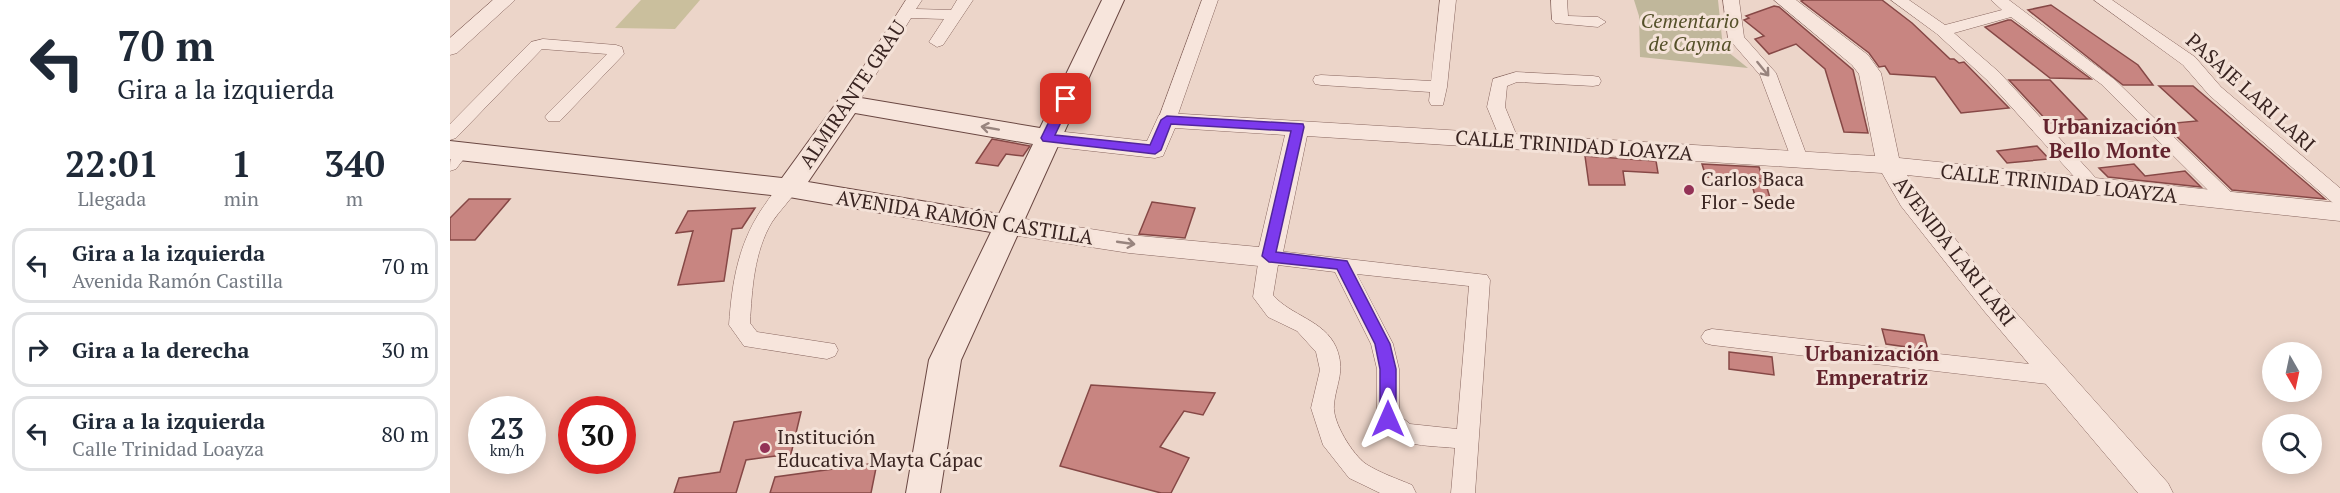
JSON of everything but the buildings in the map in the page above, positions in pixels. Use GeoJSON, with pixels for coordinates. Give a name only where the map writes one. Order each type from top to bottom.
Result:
{"type":"FeatureCollection","features":[{"type":"Feature","properties":{"kind":"main road"},"geometry":{"type":"LineString","coordinates":[[923,493],[945,360],[1006,225],[1113,0]]}},
{"type":"Feature","properties":{"kind":"main road"},"geometry":{"type":"LineString","coordinates":[[849,104],[1047,138]]}},
{"type":"Feature","properties":{"kind":"main road","name":"ALMIRANTE GRAU"},"geometry":{"type":"LineString","coordinates":[[789,188],[849,104]]}},
{"type":"Feature","properties":{"kind":"main road","name":"AVENIDA RAMÓN CASTILLA"},"geometry":{"type":"LineString","coordinates":[[452,150],[789,188],[1006,225]]}},
{"type":"Feature","properties":{"kind":"street"},"geometry":{"type":"LineString","coordinates":[[450,49],[505,0]]}},
{"type":"Feature","properties":{"kind":"street"},"geometry":{"type":"LineString","coordinates":[[937,42],[965,0]]}},
{"type":"Feature","properties":{"kind":"street"},"geometry":{"type":"LineString","coordinates":[[1047,138],[1155,150],[1210,0]]}},
{"type":"Feature","properties":{"kind":"street"},"geometry":{"type":"LineString","coordinates":[[1321,80],[1438,94],[1448,0]]}},
{"type":"Feature","properties":{"kind":"street"},"geometry":{"type":"LineString","coordinates":[[1559,0],[1560,20],[1598,22]]}},
{"type":"Feature","properties":{"kind":"street"},"geometry":{"type":"LineString","coordinates":[[1731,0],[1736,38],[1768,73],[1799,159]]}},
{"type":"Feature","properties":{"kind":"street","name":"AVENIDA LARI LARI"},"geometry":{"type":"LineString","coordinates":[[1784,0],[1860,60],[1870,73],[1889,165],[1910,200],[1993,304],[2157,493]]}},
{"type":"Feature","properties":{"kind":"street"},"geometry":{"type":"LineString","coordinates":[[1899,0],[1943,31],[1993,76],[2095,187]]}},
{"type":"Feature","properties":{"kind":"street"},"geometry":{"type":"LineString","coordinates":[[1999,0],[2106,82],[2231,201]]}},
{"type":"Feature","properties":{"kind":"street","name":"PASAJE LARI LARI"},"geometry":{"type":"LineString","coordinates":[[2102,0],[2189,61],[2215,91],[2340,198]]}},
{"type":"Feature","properties":{"kind":"street"},"geometry":{"type":"LineString","coordinates":[[910,7],[955,15]]}},
{"type":"Feature","properties":{"kind":"street","name":"ALMIRANTE GRAU"},"geometry":{"type":"LineString","coordinates":[[849,104],[910,7]]}},
{"type":"Feature","properties":{"kind":"street"},"geometry":{"type":"LineString","coordinates":[[1943,31],[2015,11]]}},
{"type":"Feature","properties":{"kind":"street"},"geometry":{"type":"LineString","coordinates":[[452,150],[537,45],[616,50],[616,54],[554,117]]}},
{"type":"Feature","properties":{"kind":"street"},"geometry":{"type":"LineString","coordinates":[[1510,141],[1496,107],[1499,83],[1516,77],[1593,81]]}},
{"type":"Feature","properties":{"kind":"street","name":"CALLE TRINIDAD LOAYZA"},"geometry":{"type":"LineString","coordinates":[[1167,120],[1889,165],[2340,212]]}},
{"type":"Feature","properties":{"kind":"street"},"geometry":{"type":"LineString","coordinates":[[1298,127],[1269,256],[1263,297],[1275,311],[1304,325],[1326,349],[1331,370],[1322,408],[1331,438],[1357,471],[1404,493]]}},
{"type":"Feature","properties":{"kind":"street"},"geometry":{"type":"LineString","coordinates":[[789,188],[780,196],[756,235],[747,255],[743,273],[739,326],[751,340],[827,350]]}},
{"type":"Feature","properties":{"kind":"street","name":"AVENIDA RAMÓN CASTILLA"},"geometry":{"type":"LineString","coordinates":[[1006,225],[1129,244],[1269,256],[1480,280],[1467,440]]}},
{"type":"Feature","properties":{"kind":"street"},"geometry":{"type":"LineString","coordinates":[[1342,265],[1382,344],[1388,369],[1388,419],[1405,433],[1467,440],[1463,493]]}},
{"type":"Feature","properties":{"kind":"street"},"geometry":{"type":"LineString","coordinates":[[1713,337],[2056,376]]}},
{"type":"Feature","properties":{"kind":"shaded area"},"geometry":{"type":"Polygon","coordinates":[[[641,0],[700,0],[675,29],[615,28],[641,0]]]}},
{"type":"Feature","properties":{"kind":"green space","name":"Cementario de Cayma"},"geometry":{"type":"Polygon","coordinates":[[[1634,0],[1718,0],[1723,48],[1748,68],[1640,57],[1639,16],[1634,0]]]}},
{"type":"Feature","properties":{"kind":"place","name":"Carlos Baca Flor - Sede"},"geometry":{"type":"Point","coordinates":[1689,190]}},
{"type":"Feature","properties":{"kind":"place","name":"Institución Educativa Mayta Cápac"},"geometry":{"type":"Point","coordinates":[765,448]}},
{"type":"Feature","properties":{"kind":"district","name":"Urbanización Bello Monte"},"geometry":{"type":"Point","coordinates":[2110,138]}},
{"type":"Feature","properties":{"kind":"district","name":"Urbanización Emperatriz"},"geometry":{"type":"Point","coordinates":[1872,365]}},
{"type":"Feature","properties":{"kind":"route"},"geometry":{"type":"LineString","coordinates":[[1066,99],[1047,138],[1155,150],[1167,120],[1298,127],[1269,256],[1342,265],[1382,344],[1388,369],[1388,419]]}}]}
